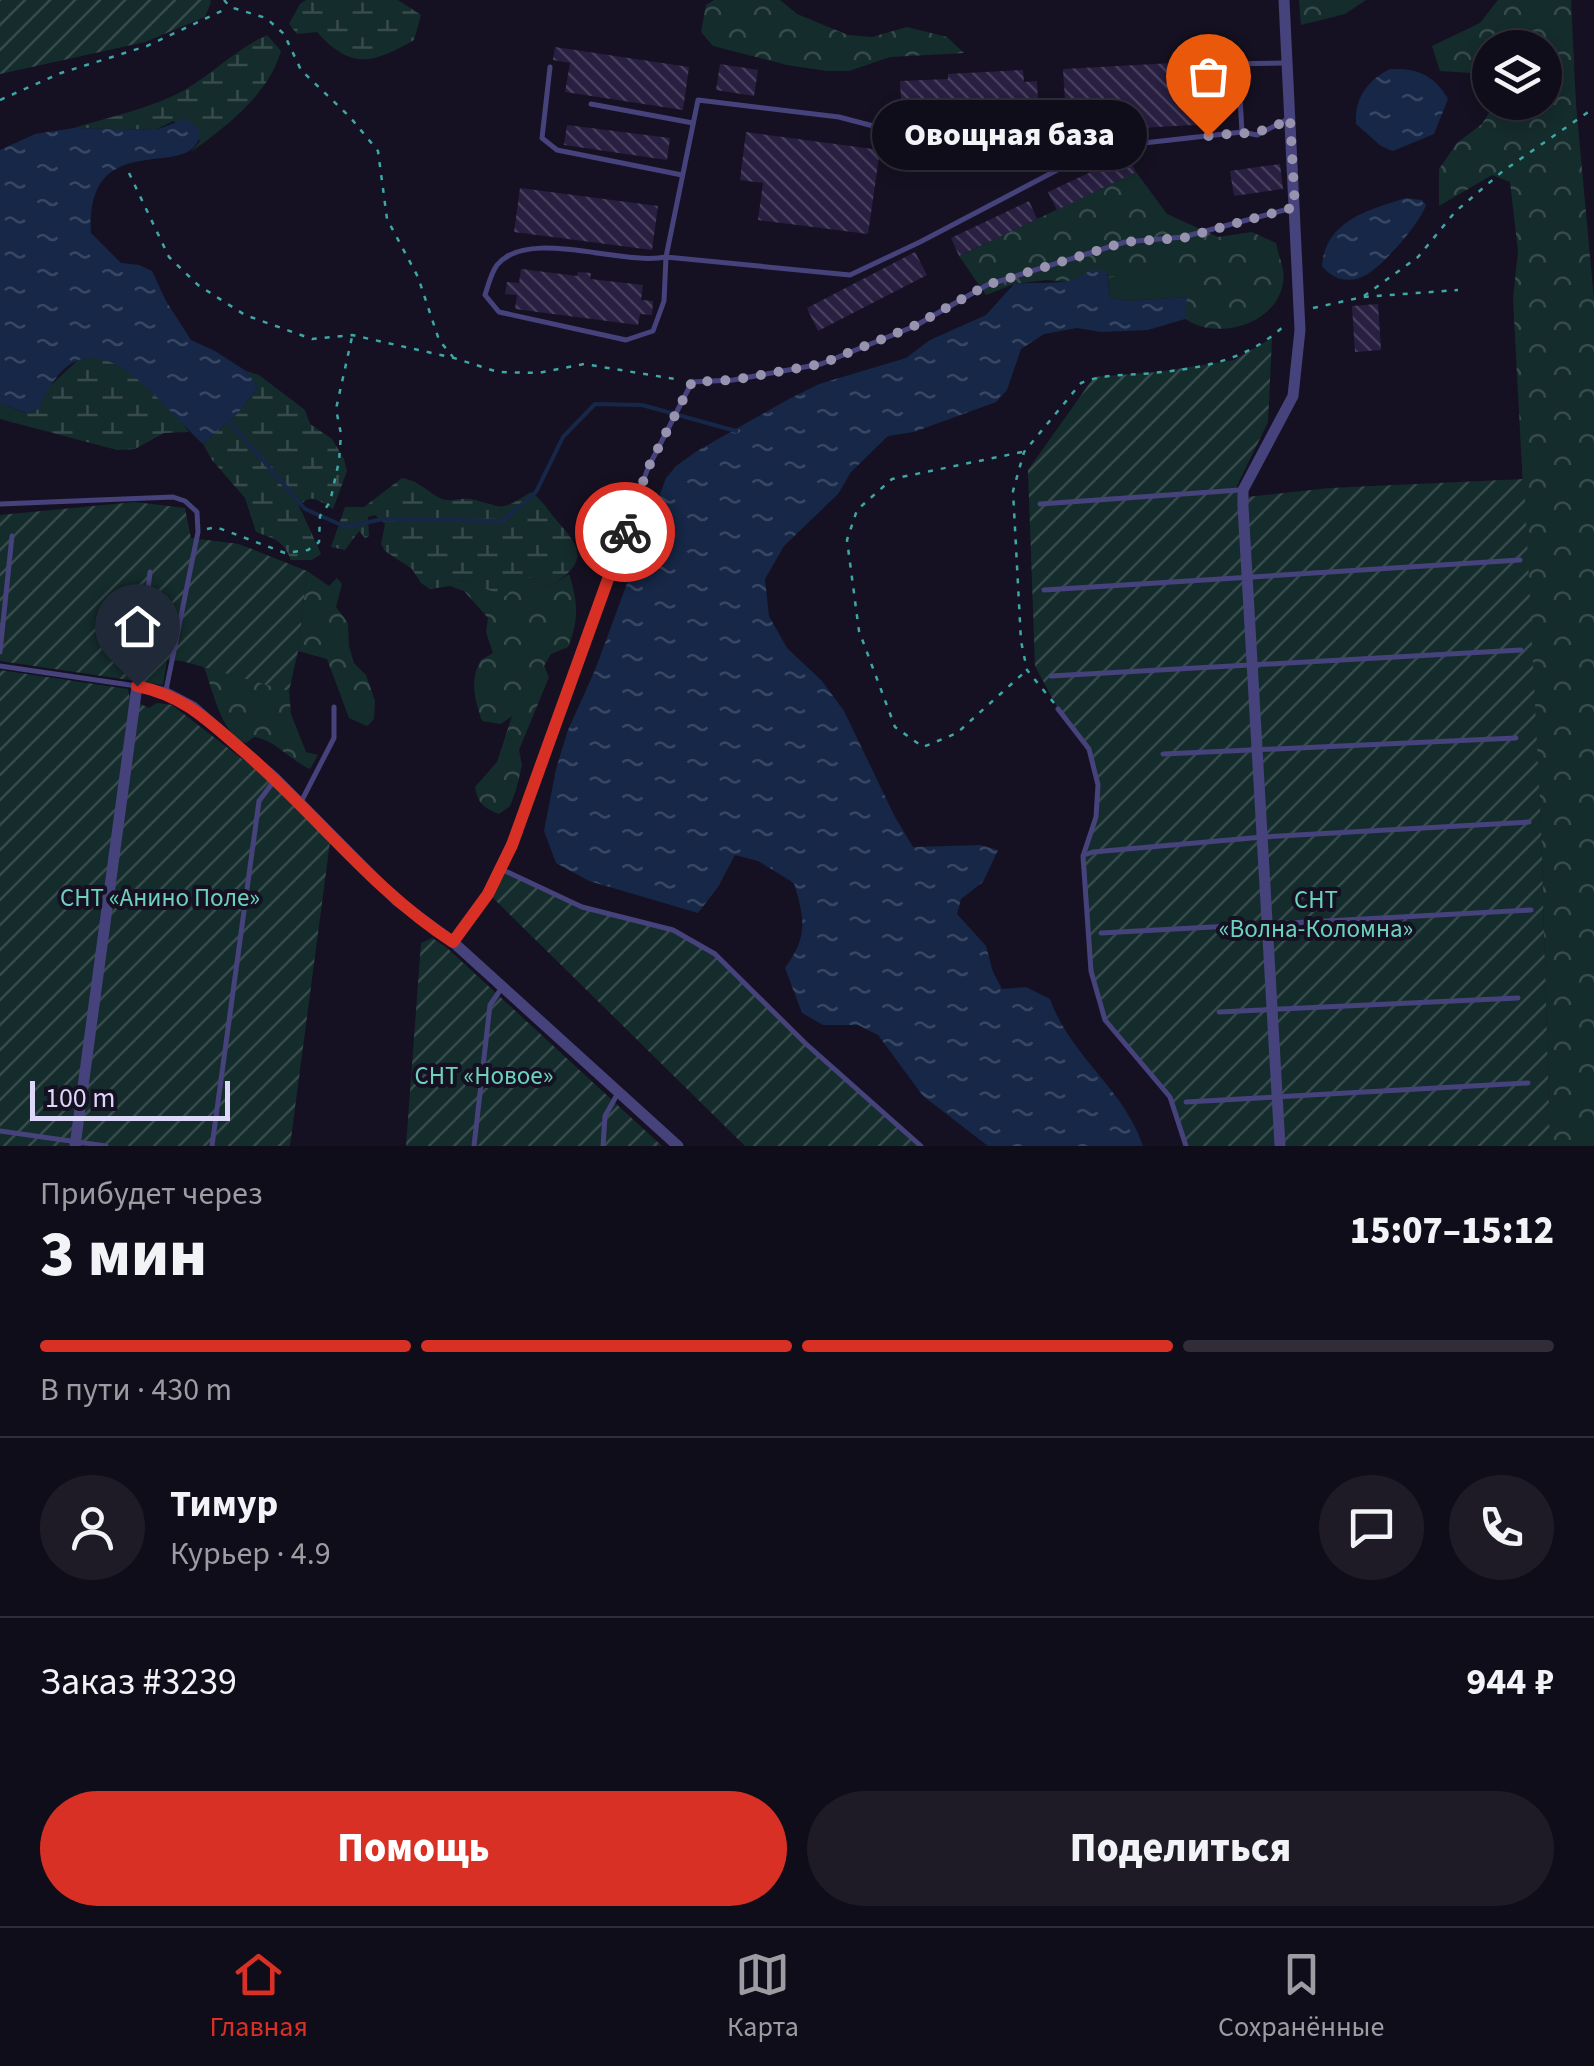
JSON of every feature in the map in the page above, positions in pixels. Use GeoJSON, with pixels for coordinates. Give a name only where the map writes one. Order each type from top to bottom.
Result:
{"type":"FeatureCollection","features":[{"type":"Feature","properties":{"kind":"street"},"geometry":{"type":"LineString","coordinates":[[1280,1146],[1243,490],[1293,396],[1300,330],[1284,0]]}},
{"type":"Feature","properties":{"kind":"street"},"geometry":{"type":"LineString","coordinates":[[76,1144],[137,686],[166,692],[192,707],[276,779],[396,900],[453,942],[678,1146]]}},
{"type":"Feature","properties":{"kind":"lane"},"geometry":{"type":"LineString","coordinates":[[1238,63],[1242,132]]}},
{"type":"Feature","properties":{"kind":"lane"},"geometry":{"type":"LineString","coordinates":[[1222,64],[1288,63]]}},
{"type":"Feature","properties":{"kind":"lane"},"geometry":{"type":"LineString","coordinates":[[550,67],[542,138],[557,150],[682,175]]}},
{"type":"Feature","properties":{"kind":"lane"},"geometry":{"type":"LineString","coordinates":[[1101,147],[850,275],[666,257],[650,260],[546,247],[519,250],[497,265],[484,295],[499,312],[626,340],[652,332],[664,301],[666,257],[698,100],[840,117],[953,146],[1101,147],[1242,132],[1257,135],[1290,118]]}},
{"type":"Feature","properties":{"kind":"lane"},"geometry":{"type":"LineString","coordinates":[[591,104],[693,123]]}},
{"type":"Feature","properties":{"kind":"lane"},"geometry":{"type":"LineString","coordinates":[[453,942],[501,869],[648,468],[692,382],[733,380],[821,364],[914,326],[987,285],[1125,242],[1183,238],[1295,207]]}},
{"type":"Feature","properties":{"kind":"lane"},"geometry":{"type":"LineString","coordinates":[[1040,504],[1243,490]]}},
{"type":"Feature","properties":{"kind":"lane"},"geometry":{"type":"LineString","coordinates":[[0,504],[173,497],[186,500],[197,512],[198,532],[166,692]]}},
{"type":"Feature","properties":{"kind":"lane"},"geometry":{"type":"LineString","coordinates":[[0,652],[12,536]]}},
{"type":"Feature","properties":{"kind":"lane"},"geometry":{"type":"LineString","coordinates":[[1044,590],[1520,560]]}},
{"type":"Feature","properties":{"kind":"lane"},"geometry":{"type":"LineString","coordinates":[[0,666],[137,686],[150,572]]}},
{"type":"Feature","properties":{"kind":"lane"},"geometry":{"type":"LineString","coordinates":[[1051,676],[1521,650]]}},
{"type":"Feature","properties":{"kind":"lane"},"geometry":{"type":"LineString","coordinates":[[300,803],[334,738],[334,707]]}},
{"type":"Feature","properties":{"kind":"lane"},"geometry":{"type":"LineString","coordinates":[[1058,708],[1089,750],[1098,785],[1096,817],[1083,856],[1091,970],[1105,1020],[1170,1097],[1186,1146]]}},
{"type":"Feature","properties":{"kind":"lane"},"geometry":{"type":"LineString","coordinates":[[1163,754],[1516,738]]}},
{"type":"Feature","properties":{"kind":"lane"},"geometry":{"type":"LineString","coordinates":[[212,1146],[259,800],[276,779]]}},
{"type":"Feature","properties":{"kind":"lane"},"geometry":{"type":"LineString","coordinates":[[1083,856],[1263,837],[1529,822]]}},
{"type":"Feature","properties":{"kind":"lane"},"geometry":{"type":"LineString","coordinates":[[501,869],[582,907],[673,930],[715,954],[804,1044],[922,1146]]}},
{"type":"Feature","properties":{"kind":"lane"},"geometry":{"type":"LineString","coordinates":[[1101,933],[1531,910]]}},
{"type":"Feature","properties":{"kind":"lane"},"geometry":{"type":"LineString","coordinates":[[474,1146],[490,1005],[502,986]]}},
{"type":"Feature","properties":{"kind":"lane"},"geometry":{"type":"LineString","coordinates":[[1219,1012],[1518,998]]}},
{"type":"Feature","properties":{"kind":"lane"},"geometry":{"type":"LineString","coordinates":[[1186,1102],[1528,1083]]}},
{"type":"Feature","properties":{"kind":"lane"},"geometry":{"type":"LineString","coordinates":[[602,1146],[606,1116],[618,1092]]}},
{"type":"Feature","properties":{"kind":"lane"},"geometry":{"type":"LineString","coordinates":[[0,1131],[106,1146]]}},
{"type":"Feature","properties":{"kind":"path"},"geometry":{"type":"LineString","coordinates":[[224,0],[230,7],[266,18],[284,34],[301,70],[350,116],[378,151],[387,220],[418,278],[439,340],[454,358]]}},
{"type":"Feature","properties":{"kind":"path"},"geometry":{"type":"LineString","coordinates":[[0,100],[61,73],[147,46],[230,7]]}},
{"type":"Feature","properties":{"kind":"path"},"geometry":{"type":"LineString","coordinates":[[1362,297],[1418,257],[1456,212],[1502,172],[1594,108]]}},
{"type":"Feature","properties":{"kind":"path"},"geometry":{"type":"LineString","coordinates":[[128,173],[169,257],[198,285],[245,315],[312,339],[352,335],[498,372],[538,373],[584,364],[692,382]]}},
{"type":"Feature","properties":{"kind":"path"},"geometry":{"type":"LineString","coordinates":[[1058,708],[1027,670],[1021,640],[1014,491],[1024,452],[1081,383],[1094,378],[1234,360],[1272,338],[1299,310],[1362,297],[1458,290]]}},
{"type":"Feature","properties":{"kind":"path"},"geometry":{"type":"LineString","coordinates":[[198,532],[216,527],[285,553],[308,550],[318,542],[320,516],[330,502],[338,462],[341,434],[336,410],[352,335]]}},
{"type":"Feature","properties":{"kind":"path"},"geometry":{"type":"LineString","coordinates":[[1024,452],[892,478],[857,510],[847,540],[860,631],[895,728],[924,747],[957,733],[1027,670]]}},
{"type":"Feature","properties":{"kind":"green space"},"geometry":{"type":"Polygon","coordinates":[[[0,0],[211,2],[205,17],[145,42],[0,74],[0,0]]]}},
{"type":"Feature","properties":{"kind":"green space"},"geometry":{"type":"Polygon","coordinates":[[[306,0],[398,0],[421,15],[414,40],[374,58],[352,58],[317,32],[297,34],[289,24],[306,0]]]}},
{"type":"Feature","properties":{"kind":"green space"},"geometry":{"type":"Polygon","coordinates":[[[714,0],[780,0],[797,14],[848,35],[872,37],[907,27],[947,37],[964,53],[890,57],[849,71],[787,65],[713,46],[701,32],[706,5],[714,0]]]}},
{"type":"Feature","properties":{"kind":"green space"},"geometry":{"type":"Polygon","coordinates":[[[1299,0],[1366,0],[1345,14],[1301,25],[1299,0]]]}},
{"type":"Feature","properties":{"kind":"green space"},"geometry":{"type":"Polygon","coordinates":[[[1498,0],[1571,0],[1594,300],[1594,1146],[1550,1146],[1541,826],[1513,299],[1518,251],[1510,182],[1492,175],[1439,206],[1439,169],[1457,143],[1484,120],[1562,120],[1562,30],[1472,30],[1472,73],[1440,71],[1432,46],[1480,23],[1498,0]]]}},
{"type":"Feature","properties":{"kind":"green space"},"geometry":{"type":"Polygon","coordinates":[[[267,35],[281,51],[267,82],[232,120],[191,152],[200,141],[173,121],[155,130],[74,128],[173,96],[267,35]]]}},
{"type":"Feature","properties":{"kind":"green space"},"geometry":{"type":"Polygon","coordinates":[[[1136,172],[1167,214],[1218,237],[1252,232],[1276,243],[1284,278],[1278,298],[1258,319],[1213,329],[1185,319],[1187,278],[1156,269],[1108,278],[1107,271],[1073,282],[1014,284],[986,295],[959,256],[1136,172]]]}},
{"type":"Feature","properties":{"kind":"green space"},"geometry":{"type":"Polygon","coordinates":[[[1150,267],[1187,277],[1187,297],[1128,301],[1110,298],[1108,278],[1150,267]]]}},
{"type":"Feature","properties":{"kind":"green space","name":"СНТ «Волна-Коломна»"},"geometry":{"type":"Polygon","coordinates":[[[1272,338],[1268,422],[1234,492],[1247,497],[1330,488],[1524,479],[1541,826],[1550,1146],[1186,1146],[1170,1097],[1105,1020],[1091,971],[1083,856],[1096,817],[1098,785],[1089,749],[1058,709],[1035,666],[1028,470],[1094,377],[1234,360],[1272,338]]]}},
{"type":"Feature","properties":{"kind":"green space"},"geometry":{"type":"Polygon","coordinates":[[[82,356],[114,363],[129,371],[156,393],[189,432],[164,433],[135,449],[117,450],[0,419],[0,403],[25,413],[39,409],[47,389],[82,356]]]}},
{"type":"Feature","properties":{"kind":"green space"},"geometry":{"type":"Polygon","coordinates":[[[246,371],[259,375],[305,410],[310,424],[332,439],[344,459],[347,471],[333,509],[312,499],[299,506],[321,554],[312,560],[291,560],[278,541],[256,532],[245,498],[203,444],[238,413],[258,387],[246,371]]]}},
{"type":"Feature","properties":{"kind":"green space"},"geometry":{"type":"Polygon","coordinates":[[[402,478],[442,499],[470,499],[501,506],[531,492],[573,541],[575,563],[551,586],[526,575],[515,579],[506,596],[460,580],[430,589],[412,569],[385,551],[381,544],[385,524],[375,515],[368,517],[369,536],[365,538],[359,531],[345,550],[331,547],[345,507],[364,507],[402,478]]]}},
{"type":"Feature","properties":{"kind":"green space"},"geometry":{"type":"Polygon","coordinates":[[[135,502],[185,508],[191,538],[239,544],[307,571],[289,691],[182,661],[167,660],[163,685],[0,661],[0,515],[135,502]]]}},
{"type":"Feature","properties":{"kind":"green space"},"geometry":{"type":"Polygon","coordinates":[[[307,571],[329,586],[337,578],[342,584],[336,607],[348,623],[354,663],[366,675],[375,701],[374,719],[367,726],[349,718],[327,659],[298,651],[307,571]]]}},
{"type":"Feature","properties":{"kind":"green space"},"geometry":{"type":"Polygon","coordinates":[[[569,574],[576,611],[572,638],[568,647],[551,654],[544,666],[549,677],[519,750],[522,765],[516,790],[510,806],[499,814],[482,805],[475,787],[497,762],[512,716],[501,724],[482,721],[474,683],[481,660],[493,653],[486,632],[488,618],[464,591],[450,586],[459,580],[478,586],[526,575],[551,586],[569,574]]]}},
{"type":"Feature","properties":{"kind":"green space"},"geometry":{"type":"Polygon","coordinates":[[[203,665],[289,691],[291,714],[306,752],[318,755],[310,769],[262,739],[254,737],[246,743],[237,738],[218,709],[203,665]]]}},
{"type":"Feature","properties":{"kind":"green space","name":"СНТ «Анино Поле»"},"geometry":{"type":"Polygon","coordinates":[[[0,670],[128,689],[130,699],[149,708],[157,703],[172,705],[267,778],[330,842],[290,1146],[0,1146],[0,670]]]}},
{"type":"Feature","properties":{"kind":"green space"},"geometry":{"type":"Polygon","coordinates":[[[501,869],[582,907],[673,930],[715,954],[805,1043],[921,1146],[745,1146],[488,893],[501,869]]]}},
{"type":"Feature","properties":{"kind":"green space","name":"СНТ «Новое»"},"geometry":{"type":"Polygon","coordinates":[[[432,938],[662,1146],[406,1146],[421,943],[432,938]]]}},
{"type":"Feature","properties":{"kind":"water"},"geometry":{"type":"Polygon","coordinates":[[[1390,69],[1424,75],[1448,99],[1434,134],[1393,151],[1381,146],[1356,124],[1357,106],[1364,91],[1390,69]]]}},
{"type":"Feature","properties":{"kind":"water"},"geometry":{"type":"Polygon","coordinates":[[[186,119],[200,130],[195,146],[182,154],[123,166],[105,177],[94,198],[91,233],[121,263],[152,271],[191,340],[246,371],[258,387],[238,413],[203,444],[142,383],[120,367],[99,359],[78,360],[58,376],[39,409],[26,413],[0,403],[0,150],[35,134],[74,128],[155,130],[186,119]]]}},
{"type":"Feature","properties":{"kind":"water"},"geometry":{"type":"Polygon","coordinates":[[[1406,198],[1422,200],[1426,205],[1399,245],[1380,264],[1358,278],[1346,280],[1322,266],[1331,238],[1340,228],[1364,213],[1406,198]]]}},
{"type":"Feature","properties":{"kind":"water"},"geometry":{"type":"Polygon","coordinates":[[[1090,270],[1107,271],[1110,298],[1128,301],[1187,297],[1185,319],[1148,330],[1101,332],[1077,328],[1044,334],[1021,349],[1007,390],[996,402],[914,432],[888,436],[851,472],[838,494],[784,546],[765,579],[769,616],[787,648],[822,681],[844,711],[913,847],[980,845],[998,850],[983,882],[961,899],[957,914],[986,946],[1002,989],[1026,987],[1050,999],[1070,1038],[1124,1107],[1143,1146],[988,1146],[923,1096],[878,1035],[858,1025],[823,1025],[802,1013],[785,968],[801,937],[794,883],[758,861],[735,855],[698,913],[589,881],[556,863],[544,831],[568,730],[595,670],[666,478],[676,466],[819,384],[906,358],[930,340],[986,315],[1014,284],[1064,282],[1090,270]]]}},
{"type":"Feature","properties":{"kind":"building"},"geometry":{"type":"Polygon","coordinates":[[[555,47],[689,67],[683,110],[565,92],[570,63],[553,60],[555,47]]]}},
{"type":"Feature","properties":{"kind":"building"},"geometry":{"type":"Polygon","coordinates":[[[1209,61],[1212,124],[1067,132],[1063,69],[1209,61]]]}},
{"type":"Feature","properties":{"kind":"building"},"geometry":{"type":"Polygon","coordinates":[[[720,64],[758,70],[754,96],[716,90],[720,64]]]}},
{"type":"Feature","properties":{"kind":"building"},"geometry":{"type":"Polygon","coordinates":[[[1023,70],[1024,82],[1037,81],[1039,124],[1026,125],[1027,134],[951,138],[939,128],[938,113],[902,115],[900,81],[1023,70]]]}},
{"type":"Feature","properties":{"kind":"building"},"geometry":{"type":"Polygon","coordinates":[[[567,125],[670,138],[667,160],[564,145],[567,125]]]}},
{"type":"Feature","properties":{"kind":"building"},"geometry":{"type":"Polygon","coordinates":[[[746,132],[880,150],[868,234],[758,220],[763,183],[740,180],[746,132]]]}},
{"type":"Feature","properties":{"kind":"building"},"geometry":{"type":"Polygon","coordinates":[[[1127,155],[1136,172],[1057,210],[1048,192],[1127,155]]]}},
{"type":"Feature","properties":{"kind":"building"},"geometry":{"type":"Polygon","coordinates":[[[1280,164],[1283,189],[1234,196],[1230,171],[1280,164]]]}},
{"type":"Feature","properties":{"kind":"building"},"geometry":{"type":"Polygon","coordinates":[[[520,188],[658,206],[652,250],[514,232],[520,188]]]}},
{"type":"Feature","properties":{"kind":"building"},"geometry":{"type":"Polygon","coordinates":[[[1029,201],[1037,219],[959,256],[951,238],[1029,201]]]}},
{"type":"Feature","properties":{"kind":"building"},"geometry":{"type":"Polygon","coordinates":[[[915,252],[927,275],[818,331],[807,308],[915,252]]]}},
{"type":"Feature","properties":{"kind":"building"},"geometry":{"type":"Polygon","coordinates":[[[521,269],[577,276],[578,272],[591,273],[590,279],[643,285],[641,300],[653,301],[652,315],[640,314],[638,325],[515,309],[517,295],[505,294],[507,282],[519,283],[521,269]]]}},
{"type":"Feature","properties":{"kind":"building"},"geometry":{"type":"Polygon","coordinates":[[[1378,304],[1381,350],[1355,352],[1352,306],[1378,304]]]}},
{"type":"Feature","properties":{"kind":"waterway"},"geometry":{"type":"LineString","coordinates":[[229,421],[305,509],[346,527],[383,519],[503,521],[536,492],[563,437],[595,404],[642,405],[736,431]]}},
{"type":"Feature","properties":{"kind":"way so far"},"geometry":{"type":"LineString","coordinates":[[625,532],[648,468],[692,382],[733,380],[821,364],[914,326],[987,285],[1125,242],[1183,238],[1295,207],[1290,118],[1257,135],[1242,132],[1208,136]]}},
{"type":"Feature","properties":{"kind":"place","name":"Овощная база"},"geometry":{"type":"Point","coordinates":[1208,136]}},
{"type":"Feature","properties":{"kind":"route"},"geometry":{"type":"LineString","coordinates":[[137,686],[166,692],[192,707],[276,779],[396,900],[453,942],[488,894],[512,845],[625,532]]}}]}
